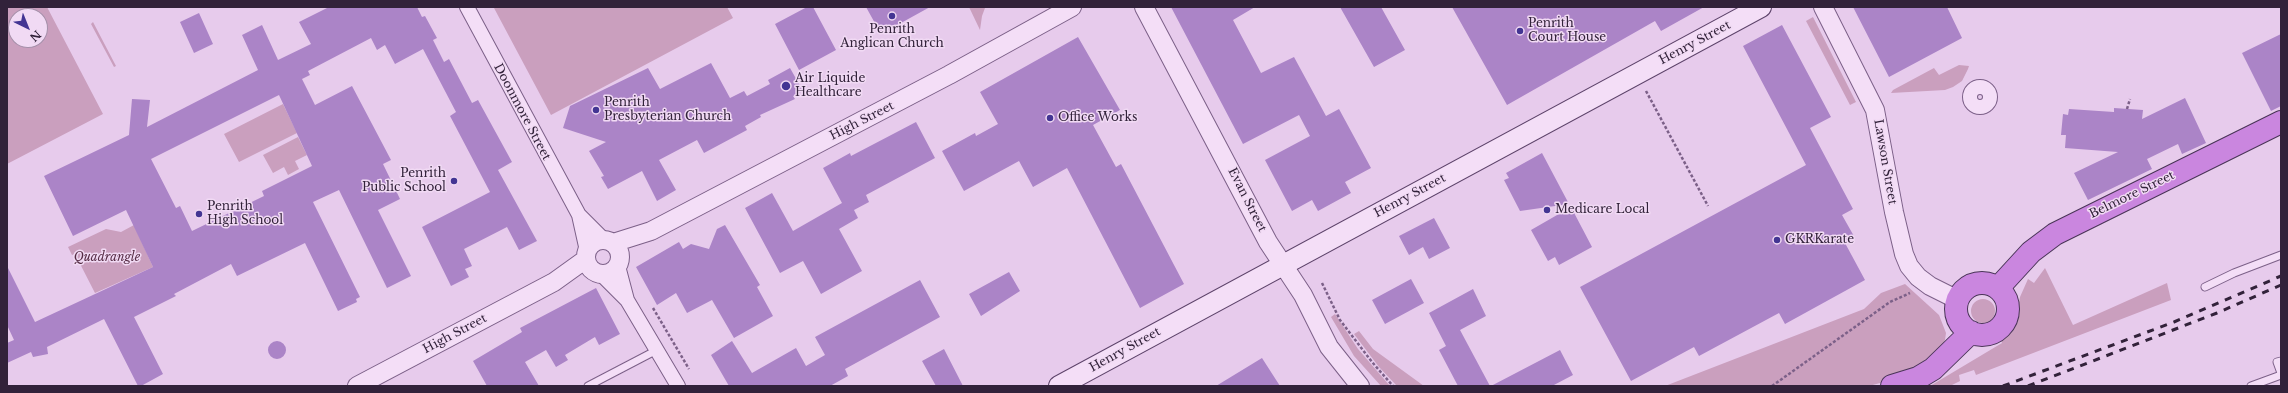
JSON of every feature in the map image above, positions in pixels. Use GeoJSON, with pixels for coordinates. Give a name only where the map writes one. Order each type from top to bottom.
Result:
{"type":"FeatureCollection","features":[{"type":"Feature","properties":{"kind":"highway","name":"Belmore Street"},"geometry":{"type":"LineString","coordinates":[[1998,288],[2031,252],[2055,234],[2281,122]]}},
{"type":"Feature","properties":{"kind":"highway"},"geometry":{"type":"LineString","coordinates":[[1983,283],[1998,288],[2008,302],[2006,318],[1996,331],[1979,335],[1965,328],[1957,315],[1958,300],[1965,290],[1975,284],[1983,283]]}},
{"type":"Feature","properties":{"kind":"highway"},"geometry":{"type":"LineString","coordinates":[[1892,386],[1918,378],[1933,369],[1971,332]]}},
{"type":"Feature","properties":{"kind":"main road","name":"Henry Street"},"geometry":{"type":"LineString","coordinates":[[1059,386],[1761,7]]}},
{"type":"Feature","properties":{"kind":"street","name":"Doonmore Street"},"geometry":{"type":"LineString","coordinates":[[467,7],[579,215],[592,264]]}},
{"type":"Feature","properties":{"kind":"street","name":"High Street"},"geometry":{"type":"LineString","coordinates":[[608,241],[651,231],[955,73],[1072,7]]}},
{"type":"Feature","properties":{"kind":"street","name":"Evan Street"},"geometry":{"type":"LineString","coordinates":[[1144,7],[1268,242],[1303,295],[1329,347],[1360,386]]}},
{"type":"Feature","properties":{"kind":"street","name":"Lawson Street"},"geometry":{"type":"LineString","coordinates":[[1823,7],[1875,110],[1894,212],[1904,254],[1909,266],[1918,278],[1930,286],[1958,300]]}},
{"type":"Feature","properties":{"kind":"street","name":"Doonmore Street"},"geometry":{"type":"LineString","coordinates":[[579,215],[608,241]]}},
{"type":"Feature","properties":{"kind":"street","name":"High Street"},"geometry":{"type":"LineString","coordinates":[[619,262],[651,231]]}},
{"type":"Feature","properties":{"kind":"street"},"geometry":{"type":"LineString","coordinates":[[627,300],[618,250],[608,241],[594,243],[592,264],[627,300],[678,386]]}},
{"type":"Feature","properties":{"kind":"street"},"geometry":{"type":"LineString","coordinates":[[592,264],[610,273],[619,262]]}},
{"type":"Feature","properties":{"kind":"street","name":"High Street"},"geometry":{"type":"LineString","coordinates":[[357,386],[554,282],[592,264]]}},
{"type":"Feature","properties":{"kind":"lane"},"geometry":{"type":"LineString","coordinates":[[2205,288],[2234,273],[2281,255]]}},
{"type":"Feature","properties":{"kind":"lane"},"geometry":{"type":"LineString","coordinates":[[588,386],[657,350]]}},
{"type":"Feature","properties":{"kind":"lane"},"geometry":{"type":"LineString","coordinates":[[2251,386],[2281,374],[2278,362],[2281,361]]}},
{"type":"Feature","properties":{"kind":"path"},"geometry":{"type":"LineString","coordinates":[[1646,91],[1708,206]]}},
{"type":"Feature","properties":{"kind":"path"},"geometry":{"type":"LineString","coordinates":[[2127,109],[2130,99]]}},
{"type":"Feature","properties":{"kind":"path"},"geometry":{"type":"LineString","coordinates":[[1322,283],[1340,320],[1372,362],[1393,386]]}},
{"type":"Feature","properties":{"kind":"path"},"geometry":{"type":"LineString","coordinates":[[1772,386],[1890,302],[1909,292],[1915,297]]}},
{"type":"Feature","properties":{"kind":"path"},"geometry":{"type":"LineString","coordinates":[[652,308],[689,369]]}},
{"type":"Feature","properties":{"kind":"green space"},"geometry":{"type":"Polygon","coordinates":[[[7,7],[47,7],[8,8],[8,48],[48,48],[48,9],[103,114],[7,164],[7,7]]]}},
{"type":"Feature","properties":{"kind":"green space"},"geometry":{"type":"Polygon","coordinates":[[[727,7],[733,18],[551,115],[494,8],[727,7]]]}},
{"type":"Feature","properties":{"kind":"green space"},"geometry":{"type":"Polygon","coordinates":[[[969,7],[985,8],[980,30],[969,7]]]}},
{"type":"Feature","properties":{"kind":"green space"},"geometry":{"type":"Polygon","coordinates":[[[1813,17],[1856,102],[1850,105],[1806,21],[1813,17]]]}},
{"type":"Feature","properties":{"kind":"green space"},"geometry":{"type":"Polygon","coordinates":[[[93,22],[116,66],[114,67],[91,24],[93,22]]]}},
{"type":"Feature","properties":{"kind":"green space"},"geometry":{"type":"Polygon","coordinates":[[[1959,65],[1969,66],[1962,81],[1953,87],[1945,90],[1891,93],[1893,90],[1934,68],[1939,75],[1959,65]]]}},
{"type":"Feature","properties":{"kind":"green space"},"geometry":{"type":"Polygon","coordinates":[[[283,104],[297,133],[239,162],[224,134],[283,104]]]}},
{"type":"Feature","properties":{"kind":"green space"},"geometry":{"type":"Polygon","coordinates":[[[298,137],[307,155],[295,161],[299,169],[288,175],[284,167],[273,173],[263,155],[298,137]]]}},
{"type":"Feature","properties":{"kind":"green space","name":"Quadrangle"},"geometry":{"type":"Polygon","coordinates":[[[134,225],[153,267],[95,293],[75,254],[72,255],[68,247],[106,229],[121,232],[134,225]]]}},
{"type":"Feature","properties":{"kind":"green space"},"geometry":{"type":"Polygon","coordinates":[[[2045,268],[2073,325],[2167,283],[2171,300],[1976,375],[1974,370],[1959,375],[1960,381],[1950,386],[1930,386],[2002,343],[2001,340],[2010,334],[2015,322],[2020,297],[2028,279],[2034,283],[2045,268]]]}},
{"type":"Feature","properties":{"kind":"green space"},"geometry":{"type":"Polygon","coordinates":[[[1905,284],[1939,315],[1946,333],[1945,340],[1937,355],[1902,377],[1869,386],[1665,386],[1864,309],[1881,293],[1905,284]]]}},
{"type":"Feature","properties":{"kind":"green space"},"geometry":{"type":"Polygon","coordinates":[[[1983,299],[1991,303],[1995,311],[1991,319],[1983,323],[1975,319],[1971,311],[1975,303],[1983,299]]]}},
{"type":"Feature","properties":{"kind":"green space"},"geometry":{"type":"Polygon","coordinates":[[[1335,314],[1358,349],[1390,386],[1381,386],[1354,356],[1331,317],[1335,314]]]}},
{"type":"Feature","properties":{"kind":"green space"},"geometry":{"type":"Polygon","coordinates":[[[1359,331],[1373,349],[1424,386],[1397,386],[1379,367],[1354,334],[1359,331]]]}},
{"type":"Feature","properties":{"kind":"building"},"geometry":{"type":"Polygon","coordinates":[[[329,7],[417,7],[422,17],[425,16],[437,38],[433,40],[444,62],[449,59],[472,103],[478,100],[512,162],[498,170],[537,241],[519,250],[507,227],[464,249],[472,266],[465,269],[469,277],[451,286],[422,227],[490,192],[450,116],[456,112],[423,49],[395,64],[385,45],[377,50],[371,38],[308,71],[310,75],[302,79],[315,105],[352,86],[391,160],[383,164],[400,199],[378,210],[411,276],[387,288],[339,190],[313,202],[360,297],[356,299],[357,302],[338,311],[305,243],[237,276],[231,264],[174,294],[176,296],[134,317],[163,374],[141,386],[138,386],[104,319],[47,347],[48,354],[33,357],[31,352],[7,363],[7,343],[14,340],[7,325],[7,266],[35,322],[153,267],[126,210],[73,236],[44,176],[129,135],[132,99],[150,100],[147,127],[258,70],[242,35],[262,25],[278,60],[311,44],[299,22],[329,7]],[[279,95],[151,159],[176,208],[180,206],[192,231],[264,196],[262,191],[312,166],[279,95]]]}},
{"type":"Feature","properties":{"kind":"building"},"geometry":{"type":"Polygon","coordinates":[[[807,7],[813,7],[836,50],[799,70],[775,24],[807,7]]]}},
{"type":"Feature","properties":{"kind":"building","name":"Penrith Anglican Church"},"geometry":{"type":"Polygon","coordinates":[[[866,7],[930,7],[881,34],[866,7]]]}},
{"type":"Feature","properties":{"kind":"building"},"geometry":{"type":"Polygon","coordinates":[[[1171,7],[1255,7],[1233,20],[1261,73],[1294,57],[1326,116],[1339,109],[1371,168],[1345,182],[1351,193],[1318,211],[1312,200],[1292,211],[1265,160],[1310,136],[1299,115],[1243,144],[1171,7]]]}},
{"type":"Feature","properties":{"kind":"building"},"geometry":{"type":"Polygon","coordinates":[[[1340,7],[1381,7],[1405,50],[1374,67],[1340,7]]]}},
{"type":"Feature","properties":{"kind":"building"},"geometry":{"type":"Polygon","coordinates":[[[1452,7],[1704,7],[1661,31],[1655,21],[1507,105],[1452,7]]]}},
{"type":"Feature","properties":{"kind":"building"},"geometry":{"type":"Polygon","coordinates":[[[1853,7],[1947,7],[1962,38],[1889,77],[1853,7]]]}},
{"type":"Feature","properties":{"kind":"building"},"geometry":{"type":"Polygon","coordinates":[[[199,13],[213,44],[194,53],[180,22],[199,13]]]}},
{"type":"Feature","properties":{"kind":"building"},"geometry":{"type":"Polygon","coordinates":[[[1782,25],[1831,117],[1810,128],[1853,209],[1842,215],[1855,238],[1845,243],[1865,280],[1785,324],[1779,313],[1699,356],[1694,347],[1631,381],[1580,287],[1806,165],[1743,46],[1782,25]]]}},
{"type":"Feature","properties":{"kind":"building"},"geometry":{"type":"Polygon","coordinates":[[[2281,34],[2281,106],[2271,111],[2242,53],[2281,34]]]}},
{"type":"Feature","properties":{"kind":"building"},"geometry":{"type":"Polygon","coordinates":[[[1078,37],[1120,110],[1093,125],[1116,167],[1121,164],[1184,284],[1140,308],[1067,168],[1033,187],[1019,161],[964,191],[942,151],[975,133],[976,136],[998,124],[980,92],[1078,37]]]}},
{"type":"Feature","properties":{"kind":"building"},"geometry":{"type":"Polygon","coordinates":[[[711,63],[730,98],[744,91],[747,96],[770,84],[768,80],[790,68],[803,91],[793,96],[795,99],[760,115],[761,117],[745,126],[747,130],[704,153],[697,140],[659,160],[676,190],[657,201],[642,171],[608,189],[601,177],[604,176],[589,151],[606,142],[563,128],[570,106],[648,68],[660,89],[711,63]]]}},
{"type":"Feature","properties":{"kind":"building"},"geometry":{"type":"Polygon","coordinates":[[[2185,98],[2206,143],[2182,154],[2178,144],[2147,159],[2152,169],[2088,200],[2074,173],[2118,152],[2065,148],[2066,135],[2061,135],[2063,114],[2068,115],[2069,109],[2114,112],[2114,108],[2143,110],[2142,119],[2185,98]]]}},
{"type":"Feature","properties":{"kind":"building"},"geometry":{"type":"Polygon","coordinates":[[[916,122],[935,158],[866,195],[869,202],[854,210],[858,218],[839,229],[862,271],[821,294],[803,261],[780,273],[745,208],[772,193],[793,231],[842,203],[823,168],[850,153],[851,156],[916,122]]]}},
{"type":"Feature","properties":{"kind":"building"},"geometry":{"type":"Polygon","coordinates":[[[1542,153],[1569,204],[1520,211],[1504,180],[1509,178],[1506,173],[1542,153]]]}},
{"type":"Feature","properties":{"kind":"building"},"geometry":{"type":"Polygon","coordinates":[[[1571,207],[1592,247],[1559,265],[1555,257],[1548,261],[1531,230],[1571,207]]]}},
{"type":"Feature","properties":{"kind":"building"},"geometry":{"type":"Polygon","coordinates":[[[1434,218],[1450,248],[1429,259],[1423,247],[1409,255],[1399,236],[1434,218]]]}},
{"type":"Feature","properties":{"kind":"building"},"geometry":{"type":"Polygon","coordinates":[[[725,225],[760,285],[757,287],[773,316],[734,338],[712,300],[687,313],[676,293],[657,305],[636,267],[679,242],[683,249],[691,244],[709,249],[717,229],[725,225]]]}},
{"type":"Feature","properties":{"kind":"building"},"geometry":{"type":"Polygon","coordinates":[[[1009,272],[1020,291],[981,316],[969,294],[1009,272]]]}},
{"type":"Feature","properties":{"kind":"building"},"geometry":{"type":"Polygon","coordinates":[[[1411,279],[1424,303],[1385,324],[1372,300],[1411,279]]]}},
{"type":"Feature","properties":{"kind":"building"},"geometry":{"type":"Polygon","coordinates":[[[920,280],[940,317],[845,369],[848,376],[830,386],[729,386],[711,355],[732,341],[752,373],[796,348],[806,366],[825,355],[815,337],[920,280]]]}},
{"type":"Feature","properties":{"kind":"building"},"geometry":{"type":"Polygon","coordinates":[[[596,288],[620,334],[599,345],[595,337],[565,355],[568,360],[556,367],[546,350],[525,362],[539,386],[487,386],[473,361],[522,332],[520,328],[596,288]]]}},
{"type":"Feature","properties":{"kind":"building"},"geometry":{"type":"Polygon","coordinates":[[[1473,289],[1486,316],[1460,330],[1490,386],[1458,386],[1439,350],[1446,346],[1429,313],[1473,289]]]}},
{"type":"Feature","properties":{"kind":"building"},"geometry":{"type":"Polygon","coordinates":[[[277,341],[283,344],[286,350],[283,356],[277,359],[271,356],[268,350],[271,344],[277,341]]]}},
{"type":"Feature","properties":{"kind":"building"},"geometry":{"type":"Polygon","coordinates":[[[944,349],[963,386],[936,386],[922,361],[944,349]]]}},
{"type":"Feature","properties":{"kind":"building"},"geometry":{"type":"Polygon","coordinates":[[[1560,350],[1573,375],[1552,386],[1491,386],[1560,350]]]}},
{"type":"Feature","properties":{"kind":"building"},"geometry":{"type":"Polygon","coordinates":[[[1262,358],[1280,386],[1216,386],[1262,358]]]}},
{"type":"Feature","properties":{"kind":"railway"},"geometry":{"type":"LineString","coordinates":[[2003,386],[2174,322],[2281,276]]}},
{"type":"Feature","properties":{"kind":"railway"},"geometry":{"type":"LineString","coordinates":[[2028,386],[2217,313],[2281,285]]}},
{"type":"Feature","properties":{"kind":"place","name":"Penrith Anglican Church"},"geometry":{"type":"Point","coordinates":[892,16]}},
{"type":"Feature","properties":{"kind":"place","name":"Penrith Court House"},"geometry":{"type":"Point","coordinates":[1520,31]}},
{"type":"Feature","properties":{"kind":"place","name":"Air Liquide Healthcare"},"geometry":{"type":"Point","coordinates":[786,86]}},
{"type":"Feature","properties":{"kind":"place","name":"Penrith Presbyterian Church"},"geometry":{"type":"Point","coordinates":[596,110]}},
{"type":"Feature","properties":{"kind":"place","name":"Office Works"},"geometry":{"type":"Point","coordinates":[1050,118]}},
{"type":"Feature","properties":{"kind":"place","name":"Penrith Public School"},"geometry":{"type":"Point","coordinates":[454,181]}},
{"type":"Feature","properties":{"kind":"place","name":"Medicare Local"},"geometry":{"type":"Point","coordinates":[1547,210]}},
{"type":"Feature","properties":{"kind":"place","name":"Penrith High School"},"geometry":{"type":"Point","coordinates":[199,214]}},
{"type":"Feature","properties":{"kind":"place","name":"GKRKarate"},"geometry":{"type":"Point","coordinates":[1777,240]}}]}
